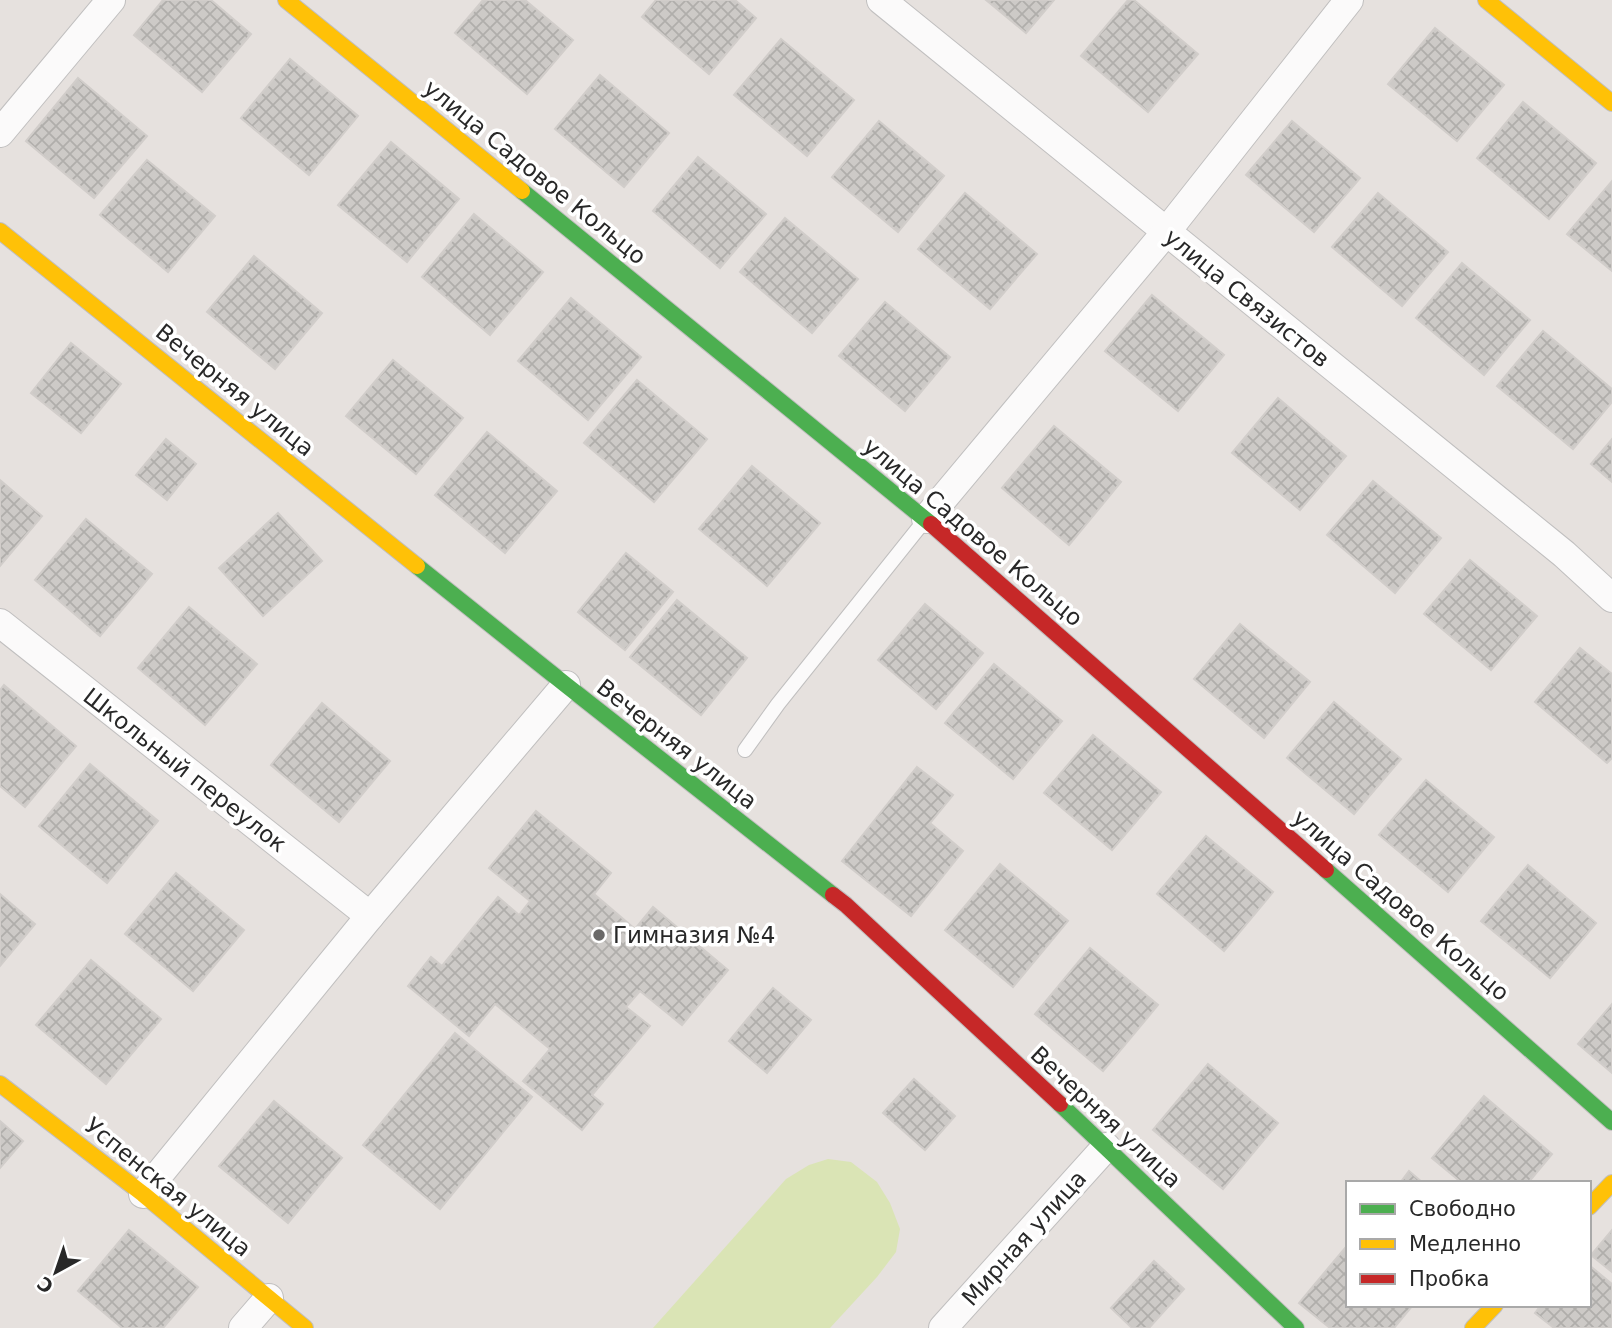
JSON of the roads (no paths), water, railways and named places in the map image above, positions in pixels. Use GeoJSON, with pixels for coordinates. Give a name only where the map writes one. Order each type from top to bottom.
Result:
{"type":"FeatureCollection","features":[{"type":"Feature","properties":{"kind":"street"},"geometry":{"type":"LineString","coordinates":[[0,133],[110,0]]}},
{"type":"Feature","properties":{"kind":"street","name":"улица Садовое Кольцо"},"geometry":{"type":"LineString","coordinates":[[286,0],[926,519],[1612,1122]]}},
{"type":"Feature","properties":{"kind":"street","name":"улица Связистов"},"geometry":{"type":"LineString","coordinates":[[881,0],[1553,545],[1612,598]]}},
{"type":"Feature","properties":{"kind":"street"},"geometry":{"type":"LineString","coordinates":[[926,519],[1166,232],[1349,0]]}},
{"type":"Feature","properties":{"kind":"street"},"geometry":{"type":"LineString","coordinates":[[1486,0],[1612,103]]}},
{"type":"Feature","properties":{"kind":"street","name":"Вечерняя улица"},"geometry":{"type":"LineString","coordinates":[[0,231],[566,685],[846,905],[1296,1328]]}},
{"type":"Feature","properties":{"kind":"street","name":"Школьный переулок"},"geometry":{"type":"LineString","coordinates":[[0,623],[370,916]]}},
{"type":"Feature","properties":{"kind":"street"},"geometry":{"type":"LineString","coordinates":[[143,1194],[370,916],[566,685]]}},
{"type":"Feature","properties":{"kind":"street","name":"Успенская улица"},"geometry":{"type":"LineString","coordinates":[[0,1084],[143,1194],[305,1328]]}},
{"type":"Feature","properties":{"kind":"street","name":"Мирная улица"},"geometry":{"type":"LineString","coordinates":[[943,1328],[1106,1147]]}},
{"type":"Feature","properties":{"kind":"street"},"geometry":{"type":"LineString","coordinates":[[1591,1205],[1612,1183]]}},
{"type":"Feature","properties":{"kind":"street"},"geometry":{"type":"LineString","coordinates":[[243,1328],[269,1298]]}},
{"type":"Feature","properties":{"kind":"street"},"geometry":{"type":"LineString","coordinates":[[1473,1328],[1493,1307]]}},
{"type":"Feature","properties":{"kind":"lane"},"geometry":{"type":"LineString","coordinates":[[745,750],[778,704],[926,519]]}},
{"type":"Feature","properties":{"kind":"place","name":"Гимназия №4"},"geometry":{"type":"Point","coordinates":[599,935]}}]}
